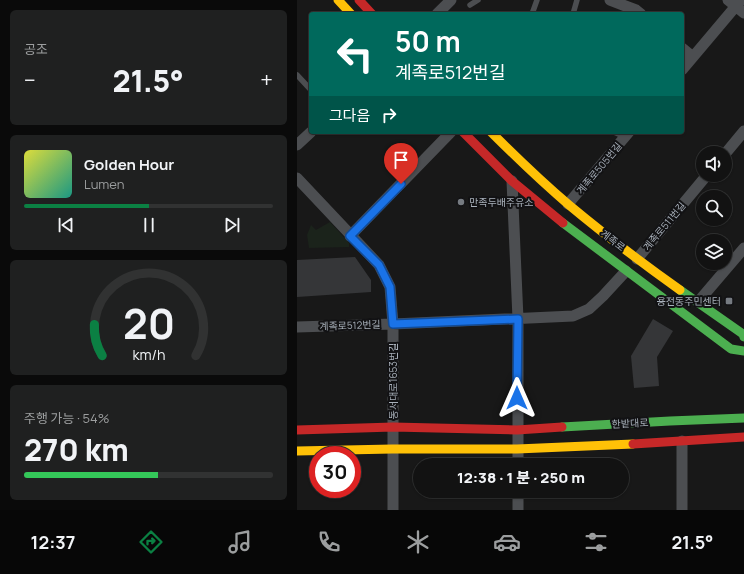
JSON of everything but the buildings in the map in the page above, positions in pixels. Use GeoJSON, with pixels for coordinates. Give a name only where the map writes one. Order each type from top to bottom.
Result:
{"type":"FeatureCollection","features":[{"type":"Feature","properties":{"kind":"main road"},"geometry":{"type":"LineString","coordinates":[[338,0],[349,12]]}},
{"type":"Feature","properties":{"kind":"main road"},"geometry":{"type":"LineString","coordinates":[[359,0],[370,12]]}},
{"type":"Feature","properties":{"kind":"main road","name":"계족로"},"geometry":{"type":"LineString","coordinates":[[465,134],[512,181],[555,217],[731,349],[744,351]]}},
{"type":"Feature","properties":{"kind":"main road","name":"계족로"},"geometry":{"type":"LineString","coordinates":[[493,134],[568,204],[637,259],[743,334],[744,337]]}},
{"type":"Feature","properties":{"kind":"main road"},"geometry":{"type":"LineString","coordinates":[[730,419],[744,414]]}},
{"type":"Feature","properties":{"kind":"main road","name":"한밭대로"},"geometry":{"type":"LineString","coordinates":[[297,430],[393,427],[517,430],[670,420],[744,418]]}},
{"type":"Feature","properties":{"kind":"main road"},"geometry":{"type":"LineString","coordinates":[[297,451],[517,449],[744,437]]}},
{"type":"Feature","properties":{"kind":"street"},"geometry":{"type":"LineString","coordinates":[[439,12],[451,0]]}},
{"type":"Feature","properties":{"kind":"street"},"geometry":{"type":"LineString","coordinates":[[610,0],[638,12]]}},
{"type":"Feature","properties":{"kind":"street"},"geometry":{"type":"LineString","coordinates":[[684,68],[737,5]]}},
{"type":"Feature","properties":{"kind":"street"},"geometry":{"type":"LineString","coordinates":[[684,50],[693,57]]}},
{"type":"Feature","properties":{"kind":"street"},"geometry":{"type":"LineString","coordinates":[[732,146],[744,131]]}},
{"type":"Feature","properties":{"kind":"street"},"geometry":{"type":"LineString","coordinates":[[297,145],[309,134]]}},
{"type":"Feature","properties":{"kind":"street"},"geometry":{"type":"LineString","coordinates":[[350,236],[449,134]]}},
{"type":"Feature","properties":{"kind":"street","name":"계족로505번길"},"geometry":{"type":"LineString","coordinates":[[568,204],[627,134]]}},
{"type":"Feature","properties":{"kind":"street","name":"동서대로1653번길"},"geometry":{"type":"LineString","coordinates":[[297,178],[350,236],[379,265],[390,287],[393,324],[393,510]]}},
{"type":"Feature","properties":{"kind":"street"},"geometry":{"type":"LineString","coordinates":[[512,181],[518,319],[517,458]]}},
{"type":"Feature","properties":{"kind":"street","name":"계족로511번길"},"geometry":{"type":"LineString","coordinates":[[637,259],[701,182]]}},
{"type":"Feature","properties":{"kind":"street"},"geometry":{"type":"LineString","coordinates":[[698,302],[744,248]]}},
{"type":"Feature","properties":{"kind":"street","name":"계족로512번길"},"geometry":{"type":"LineString","coordinates":[[297,327],[573,316],[589,309],[626,271]]}},
{"type":"Feature","properties":{"kind":"street"},"geometry":{"type":"LineString","coordinates":[[682,441],[682,510]]}},
{"type":"Feature","properties":{"kind":"street"},"geometry":{"type":"LineString","coordinates":[[518,498],[518,510]]}},
{"type":"Feature","properties":{"kind":"lane"},"geometry":{"type":"LineString","coordinates":[[470,5],[478,0]]}},
{"type":"Feature","properties":{"kind":"lane"},"geometry":{"type":"LineString","coordinates":[[534,12],[537,0]]}},
{"type":"Feature","properties":{"kind":"lane"},"geometry":{"type":"LineString","coordinates":[[574,12],[577,0]]}},
{"type":"Feature","properties":{"kind":"lane"},"geometry":{"type":"LineString","coordinates":[[297,75],[309,88]]}},
{"type":"Feature","properties":{"kind":"shaded area"},"geometry":{"type":"Polygon","coordinates":[[[330,222],[349,243],[349,247],[309,248],[307,235],[311,225],[316,230],[330,222]]]}},
{"type":"Feature","properties":{"kind":"traffic: fast"},"geometry":{"type":"LineString","coordinates":[[563,223],[731,349],[744,351]]}},
{"type":"Feature","properties":{"kind":"traffic: fast"},"geometry":{"type":"LineString","coordinates":[[680,290],[743,334],[744,337]]}},
{"type":"Feature","properties":{"kind":"traffic: fast"},"geometry":{"type":"LineString","coordinates":[[562,427],[744,418]]}},
{"type":"Feature","properties":{"kind":"traffic: slow"},"geometry":{"type":"LineString","coordinates":[[338,0],[349,12]]}},
{"type":"Feature","properties":{"kind":"traffic: slow"},"geometry":{"type":"LineString","coordinates":[[493,134],[569,205],[624,249],[680,290]]}},
{"type":"Feature","properties":{"kind":"traffic: slow"},"geometry":{"type":"LineString","coordinates":[[297,451],[517,449],[633,444]]}},
{"type":"Feature","properties":{"kind":"traffic: jam"},"geometry":{"type":"LineString","coordinates":[[359,0],[370,12]]}},
{"type":"Feature","properties":{"kind":"traffic: jam"},"geometry":{"type":"LineString","coordinates":[[465,134],[512,181],[563,223]]}},
{"type":"Feature","properties":{"kind":"traffic: jam"},"geometry":{"type":"LineString","coordinates":[[297,430],[393,427],[517,430],[562,427]]}},
{"type":"Feature","properties":{"kind":"traffic: jam"},"geometry":{"type":"LineString","coordinates":[[633,444],[744,437]]}},
{"type":"Feature","properties":{"kind":"place","name":"만족두배주유소"},"geometry":{"type":"Point","coordinates":[461,202]}},
{"type":"Feature","properties":{"kind":"place","name":"용전동주민센터"},"geometry":{"type":"Point","coordinates":[729,301]}},
{"type":"Feature","properties":{"kind":"route"},"geometry":{"type":"LineString","coordinates":[[401,184],[350,236],[379,265],[390,287],[393,324],[518,319],[517,398]]}}]}
